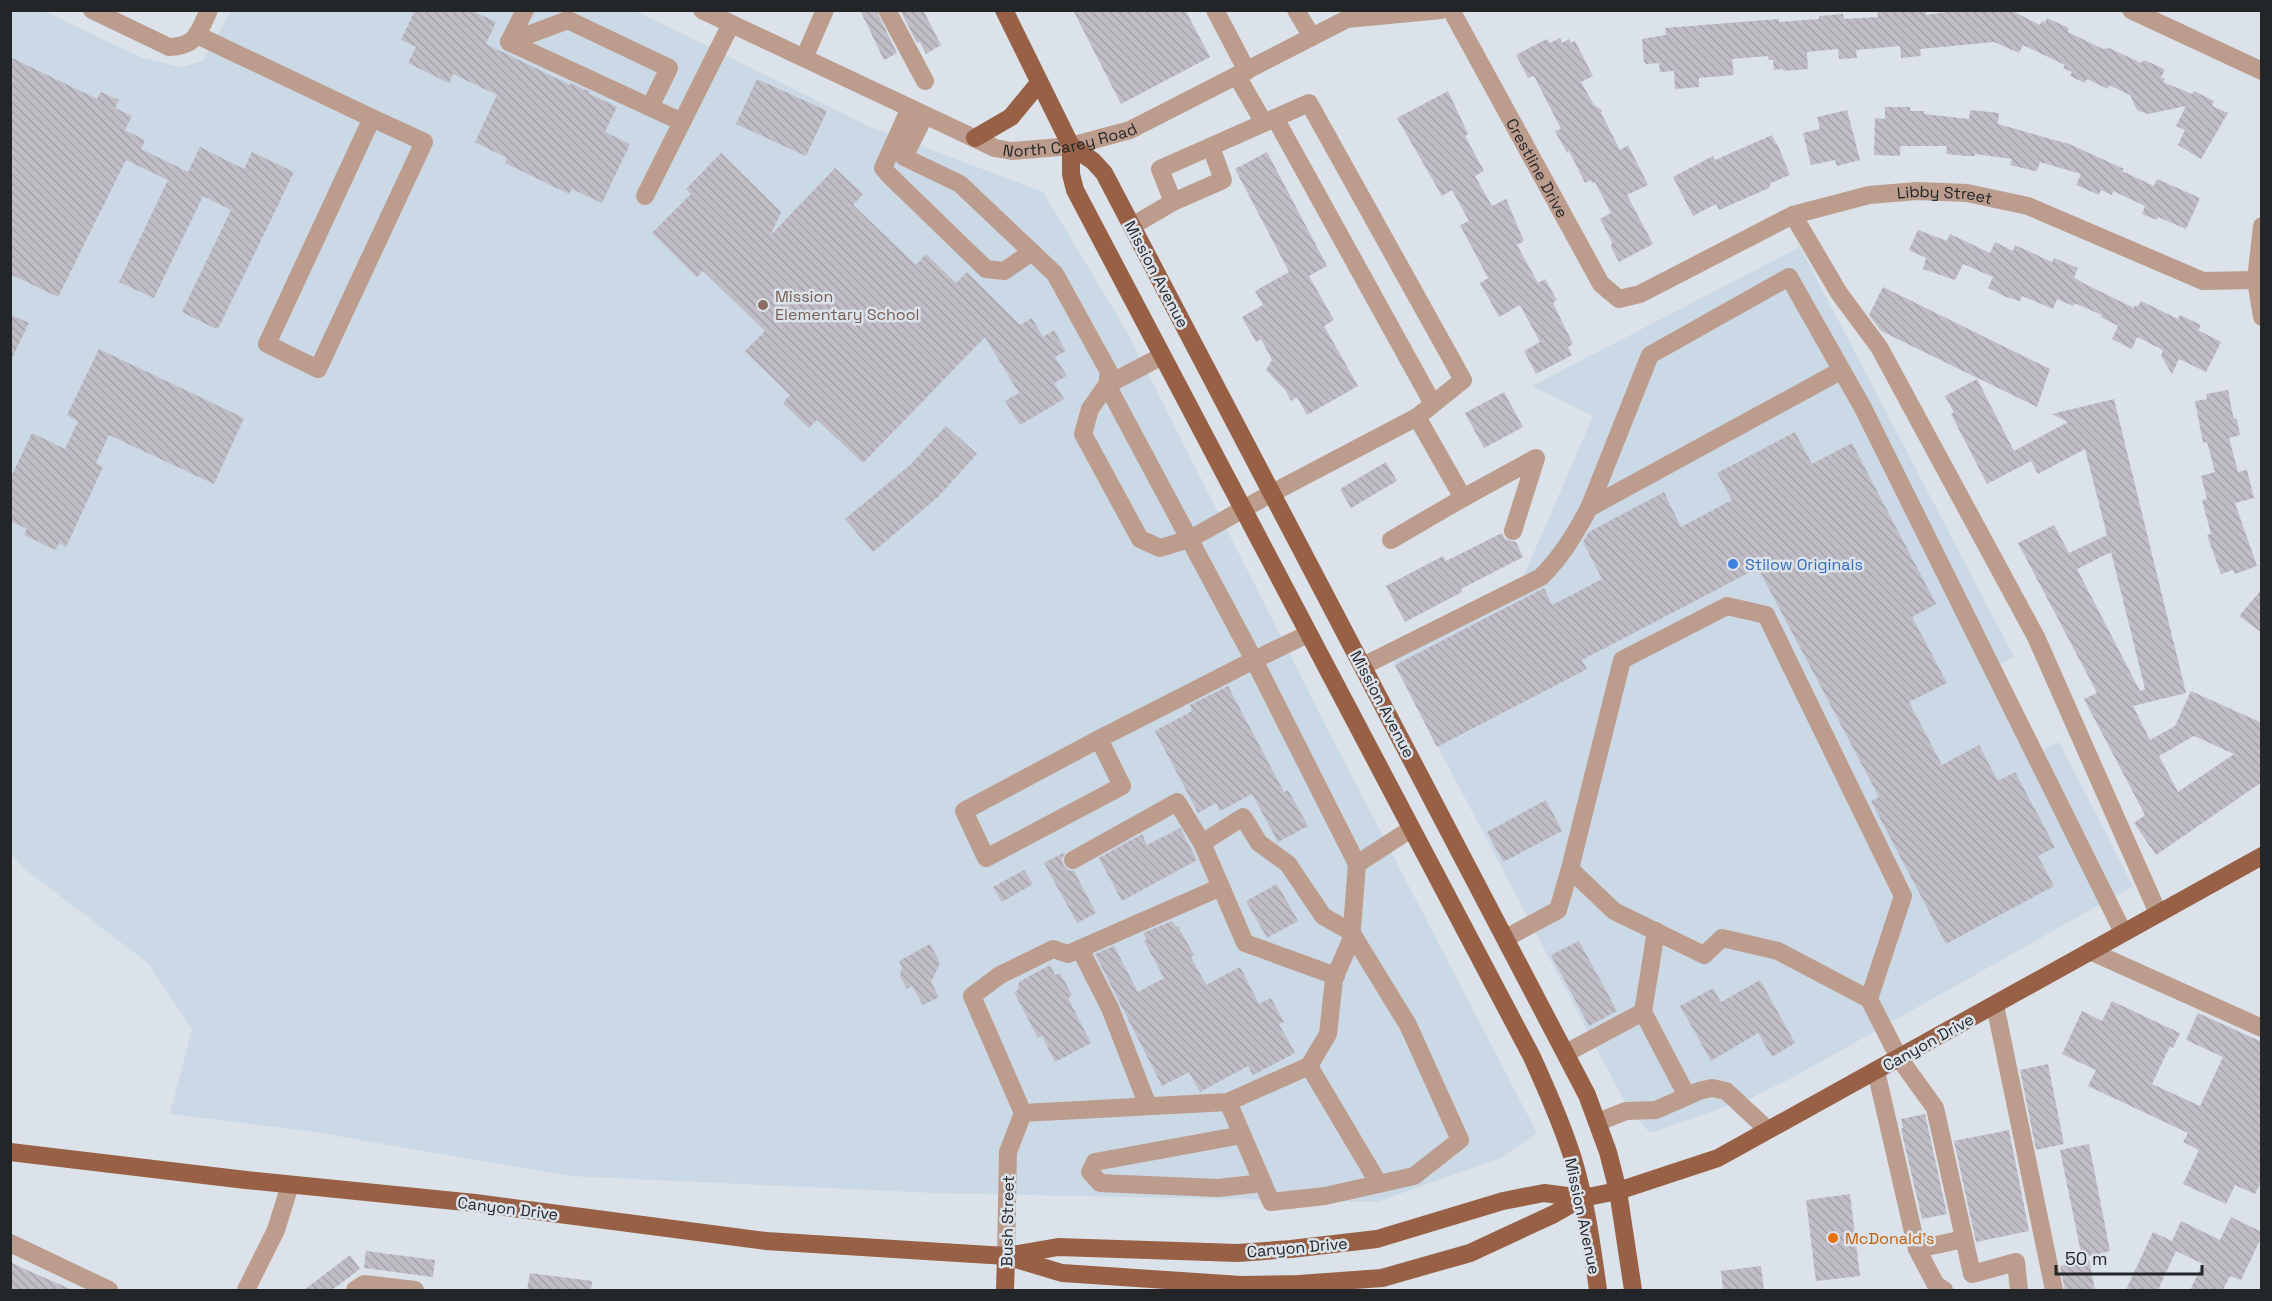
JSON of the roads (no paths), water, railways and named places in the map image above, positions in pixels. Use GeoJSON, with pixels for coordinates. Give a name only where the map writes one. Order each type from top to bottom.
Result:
{"type":"FeatureCollection","features":[{"type":"Feature","properties":{"kind":"main road","name":"Mission Avenue"},"geometry":{"type":"LineString","coordinates":[[1004,10],[1071,147],[1071,174],[1075,190],[1532,1057],[1565,1134],[1579,1181],[1598,1290]]}},
{"type":"Feature","properties":{"kind":"main road"},"geometry":{"type":"LineString","coordinates":[[975,138],[1011,117],[1039,83]]}},
{"type":"Feature","properties":{"kind":"main road","name":"Mission Avenue"},"geometry":{"type":"LineString","coordinates":[[1071,147],[1093,161],[1104,173],[1566,1053],[1598,1122],[1608,1152],[1618,1191],[1633,1290]]}},
{"type":"Feature","properties":{"kind":"main road","name":"Canyon Drive"},"geometry":{"type":"LineString","coordinates":[[1006,1256],[1058,1247],[1238,1253],[1291,1249],[1377,1239],[1503,1201],[1544,1193],[1582,1198],[1618,1191],[1718,1158],[2262,856]]}},
{"type":"Feature","properties":{"kind":"main road","name":"Canyon Drive"},"geometry":{"type":"LineString","coordinates":[[10,1152],[290,1185],[475,1203],[766,1241],[1006,1256],[1062,1273],[1241,1288],[1299,1284],[1383,1284],[1470,1253],[1554,1214],[1582,1198]]}},
{"type":"Feature","properties":{"kind":"main road","name":"Bush Street"},"geometry":{"type":"LineString","coordinates":[[1005,1290],[1006,1256]]}},
{"type":"Feature","properties":{"kind":"street"},"geometry":{"type":"LineString","coordinates":[[92,10],[169,47],[190,40],[209,10]]}},
{"type":"Feature","properties":{"kind":"street"},"geometry":{"type":"LineString","coordinates":[[510,42],[525,10]]}},
{"type":"Feature","properties":{"kind":"street","name":"North Carey Road"},"geometry":{"type":"LineString","coordinates":[[702,10],[995,148],[1012,151],[1071,147],[1130,130],[1347,19],[1441,10]]}},
{"type":"Feature","properties":{"kind":"street"},"geometry":{"type":"LineString","coordinates":[[804,58],[825,10]]}},
{"type":"Feature","properties":{"kind":"street"},"geometry":{"type":"LineString","coordinates":[[887,10],[925,81]]}},
{"type":"Feature","properties":{"kind":"street"},"geometry":{"type":"LineString","coordinates":[[1215,10],[1242,73],[1433,404]]}},
{"type":"Feature","properties":{"kind":"street"},"geometry":{"type":"LineString","coordinates":[[1296,10],[1312,37]]}},
{"type":"Feature","properties":{"kind":"street","name":"Crestline Drive"},"geometry":{"type":"LineString","coordinates":[[1451,10],[1601,284],[1619,299],[1640,294]]}},
{"type":"Feature","properties":{"kind":"street"},"geometry":{"type":"LineString","coordinates":[[2131,10],[2262,71]]}},
{"type":"Feature","properties":{"kind":"street"},"geometry":{"type":"LineString","coordinates":[[510,42],[568,20],[669,68],[650,107]]}},
{"type":"Feature","properties":{"kind":"street"},"geometry":{"type":"LineString","coordinates":[[645,196],[731,24]]}},
{"type":"Feature","properties":{"kind":"street"},"geometry":{"type":"LineString","coordinates":[[190,40],[372,118],[424,142],[318,369],[267,344],[372,118]]}},
{"type":"Feature","properties":{"kind":"street"},"geometry":{"type":"LineString","coordinates":[[510,42],[682,122]]}},
{"type":"Feature","properties":{"kind":"street"},"geometry":{"type":"LineString","coordinates":[[904,157],[960,184],[1055,274],[1109,372],[1107,385],[1090,409],[1083,434],[1140,539],[1160,548],[1190,539],[1417,417],[1463,380],[1309,103],[1161,169],[1173,202]]}},
{"type":"Feature","properties":{"kind":"street"},"geometry":{"type":"LineString","coordinates":[[889,175],[904,157],[917,111]]}},
{"type":"Feature","properties":{"kind":"street"},"geometry":{"type":"LineString","coordinates":[[917,111],[883,168],[986,269],[1004,271],[1032,252]]}},
{"type":"Feature","properties":{"kind":"street"},"geometry":{"type":"LineString","coordinates":[[1132,226],[1173,202],[1223,180],[1211,147]]}},
{"type":"Feature","properties":{"kind":"street","name":"Libby Street"},"geometry":{"type":"LineString","coordinates":[[1640,294],[1793,215],[1869,195],[1917,191],[1967,193],[2028,206],[2203,280],[2256,280]]}},
{"type":"Feature","properties":{"kind":"street"},"geometry":{"type":"LineString","coordinates":[[1793,215],[1839,293],[1879,347],[2036,637],[2158,913]]}},
{"type":"Feature","properties":{"kind":"street"},"geometry":{"type":"LineString","coordinates":[[2262,226],[2256,280],[2262,317]]}},
{"type":"Feature","properties":{"kind":"street"},"geometry":{"type":"LineString","coordinates":[[1363,666],[1541,577],[1557,561],[1573,539],[1589,508],[1650,355],[1789,278],[1868,419],[2123,932]]}},
{"type":"Feature","properties":{"kind":"street"},"geometry":{"type":"LineString","coordinates":[[1107,385],[1162,356]]}},
{"type":"Feature","properties":{"kind":"street"},"geometry":{"type":"LineString","coordinates":[[1589,508],[1842,370]]}},
{"type":"Feature","properties":{"kind":"street"},"geometry":{"type":"LineString","coordinates":[[1107,385],[1254,660],[1357,864],[1351,932],[1336,976],[1328,1034],[1309,1066],[1228,1102],[1023,1113],[972,996],[1000,975],[1053,949],[1068,954],[1221,887]]}},
{"type":"Feature","properties":{"kind":"street"},"geometry":{"type":"LineString","coordinates":[[1417,417],[1463,498]]}},
{"type":"Feature","properties":{"kind":"street"},"geometry":{"type":"LineString","coordinates":[[1391,540],[1536,458],[1513,531]]}},
{"type":"Feature","properties":{"kind":"street"},"geometry":{"type":"LineString","coordinates":[[1506,938],[1558,910],[1622,660],[1727,606],[1766,615],[1903,896],[1869,999]]}},
{"type":"Feature","properties":{"kind":"street"},"geometry":{"type":"LineString","coordinates":[[1099,739],[1122,786],[986,858],[964,812],[1099,739],[1308,634]]}},
{"type":"Feature","properties":{"kind":"street"},"geometry":{"type":"LineString","coordinates":[[1073,860],[1177,802],[1203,843],[1245,943],[1336,976]]}},
{"type":"Feature","properties":{"kind":"street"},"geometry":{"type":"LineString","coordinates":[[1203,843],[1243,817],[1259,843],[1288,864],[1323,916],[1351,932],[1408,1025],[1460,1140],[1414,1176],[1325,1196],[1271,1202],[1228,1102]]}},
{"type":"Feature","properties":{"kind":"street"},"geometry":{"type":"LineString","coordinates":[[1357,864],[1411,828]]}},
{"type":"Feature","properties":{"kind":"street"},"geometry":{"type":"LineString","coordinates":[[1570,869],[1614,911],[1704,955],[1722,938],[1778,951],[1869,999],[1899,1058],[1935,1108],[1973,1282],[2016,1262],[2019,1290]]}},
{"type":"Feature","properties":{"kind":"street"},"geometry":{"type":"LineString","coordinates":[[1656,932],[1643,1012],[1687,1096]]}},
{"type":"Feature","properties":{"kind":"street"},"geometry":{"type":"LineString","coordinates":[[1080,949],[1110,1008],[1148,1106]]}},
{"type":"Feature","properties":{"kind":"street"},"geometry":{"type":"LineString","coordinates":[[2090,951],[2262,1028]]}},
{"type":"Feature","properties":{"kind":"street"},"geometry":{"type":"LineString","coordinates":[[1995,1005],[2054,1290]]}},
{"type":"Feature","properties":{"kind":"street"},"geometry":{"type":"LineString","coordinates":[[1566,1053],[1643,1012]]}},
{"type":"Feature","properties":{"kind":"street"},"geometry":{"type":"LineString","coordinates":[[1309,1066],[1379,1184]]}},
{"type":"Feature","properties":{"kind":"street"},"geometry":{"type":"LineString","coordinates":[[1876,1071],[1917,1249],[1936,1285],[1944,1290]]}},
{"type":"Feature","properties":{"kind":"street"},"geometry":{"type":"LineString","coordinates":[[1598,1122],[1626,1111],[1656,1110],[1712,1088],[1726,1091],[1768,1130]]}},
{"type":"Feature","properties":{"kind":"street","name":"Bush Street"},"geometry":{"type":"LineString","coordinates":[[1006,1256],[1008,1152],[1023,1113]]}},
{"type":"Feature","properties":{"kind":"street"},"geometry":{"type":"LineString","coordinates":[[1242,1135],[1095,1161],[1090,1172],[1100,1184],[1218,1188],[1263,1183]]}},
{"type":"Feature","properties":{"kind":"street"},"geometry":{"type":"LineString","coordinates":[[246,1290],[276,1230],[290,1185]]}},
{"type":"Feature","properties":{"kind":"street"},"geometry":{"type":"LineString","coordinates":[[1917,1249],[1964,1239]]}},
{"type":"Feature","properties":{"kind":"street"},"geometry":{"type":"LineString","coordinates":[[10,1243],[109,1290]]}},
{"type":"Feature","properties":{"kind":"street"},"geometry":{"type":"LineString","coordinates":[[355,1290],[364,1284],[415,1290]]}},
{"type":"Feature","properties":{"kind":"place","name":"Mission Elementary School"},"geometry":{"type":"Point","coordinates":[763,305]}},
{"type":"Feature","properties":{"kind":"place","name":"Stilow Originals"},"geometry":{"type":"Point","coordinates":[1733,564]}},
{"type":"Feature","properties":{"kind":"place","name":"McDonald's"},"geometry":{"type":"Point","coordinates":[1833,1238]}}]}
